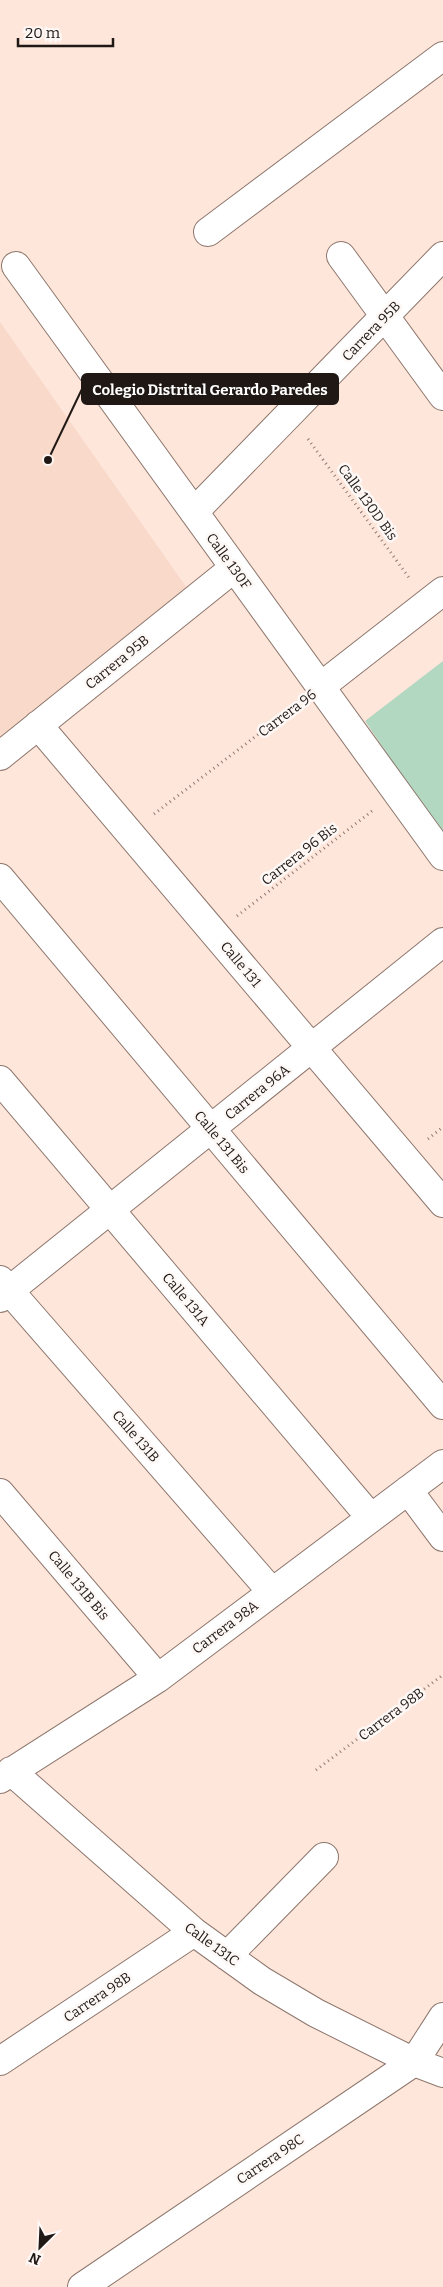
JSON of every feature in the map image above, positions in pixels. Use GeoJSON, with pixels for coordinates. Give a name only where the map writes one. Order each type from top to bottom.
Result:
{"type":"FeatureCollection","features":[{"type":"Feature","properties":{"kind":"street"},"geometry":{"type":"LineString","coordinates":[[208,232],[443,56]]}},
{"type":"Feature","properties":{"kind":"street"},"geometry":{"type":"LineString","coordinates":[[341,256],[443,396]]}},
{"type":"Feature","properties":{"kind":"street","name":"Carrera 95B"},"geometry":{"type":"LineString","coordinates":[[194,512],[443,256]]}},
{"type":"Feature","properties":{"kind":"street","name":"Calle 130F"},"geometry":{"type":"LineString","coordinates":[[16,266],[443,856]]}},
{"type":"Feature","properties":{"kind":"street","name":"Carrera 95B"},"geometry":{"type":"LineString","coordinates":[[0,756],[234,568]]}},
{"type":"Feature","properties":{"kind":"street","name":"Carrera 96"},"geometry":{"type":"LineString","coordinates":[[320,687],[435,597]]}},
{"type":"Feature","properties":{"kind":"street","name":"Calle 131"},"geometry":{"type":"LineString","coordinates":[[38,725],[443,1203]]}},
{"type":"Feature","properties":{"kind":"street","name":"Calle 131 Bis"},"geometry":{"type":"LineString","coordinates":[[0,878],[443,1405]]}},
{"type":"Feature","properties":{"kind":"street","name":"Carrera 96A"},"geometry":{"type":"LineString","coordinates":[[3,1290],[110,1210],[443,942]]}},
{"type":"Feature","properties":{"kind":"street","name":"Calle 131A"},"geometry":{"type":"LineString","coordinates":[[0,1080],[371,1518]]}},
{"type":"Feature","properties":{"kind":"street","name":"Calle 131B"},"geometry":{"type":"LineString","coordinates":[[3,1290],[272,1592]]}},
{"type":"Feature","properties":{"kind":"street","name":"Carrera 98A"},"geometry":{"type":"LineString","coordinates":[[6,1775],[158,1678],[443,1464]]}},
{"type":"Feature","properties":{"kind":"street"},"geometry":{"type":"LineString","coordinates":[[408,1490],[443,1537]]}},
{"type":"Feature","properties":{"kind":"street","name":"Calle 131B Bis"},"geometry":{"type":"LineString","coordinates":[[0,1493],[158,1678]]}},
{"type":"Feature","properties":{"kind":"street","name":"Calle 131C"},"geometry":{"type":"LineString","coordinates":[[6,1775],[194,1932],[262,1980],[316,2013],[414,2062],[443,2074]]}},
{"type":"Feature","properties":{"kind":"street"},"geometry":{"type":"LineString","coordinates":[[227,1956],[324,1857]]}},
{"type":"Feature","properties":{"kind":"street","name":"Carrera 98B"},"geometry":{"type":"LineString","coordinates":[[0,2061],[194,1932]]}},
{"type":"Feature","properties":{"kind":"street","name":"Carrera 98C"},"geometry":{"type":"LineString","coordinates":[[82,2287],[414,2062],[443,2017]]}},
{"type":"Feature","properties":{"kind":"path","name":"Calle 130D Bis"},"geometry":{"type":"LineString","coordinates":[[290,414],[435,597]]}},
{"type":"Feature","properties":{"kind":"path","name":"Carrera 96"},"geometry":{"type":"LineString","coordinates":[[129,832],[320,687]]}},
{"type":"Feature","properties":{"kind":"path","name":"Carrera 96 Bis"},"geometry":{"type":"LineString","coordinates":[[215,934],[396,792]]}},
{"type":"Feature","properties":{"kind":"path","name":"Carrera 98B"},"geometry":{"type":"LineString","coordinates":[[316,1770],[443,1675]]}},
{"type":"Feature","properties":{"kind":"shaded area"},"geometry":{"type":"Polygon","coordinates":[[[0,322],[194,598],[0,742],[0,322]]]}},
{"type":"Feature","properties":{"kind":"green space"},"geometry":{"type":"Polygon","coordinates":[[[443,661],[443,837],[365,721],[443,661]]]}},
{"type":"Feature","properties":{"kind":"place","name":"Colegio Distrital Gerardo Paredes"},"geometry":{"type":"Point","coordinates":[48,460]}}]}
